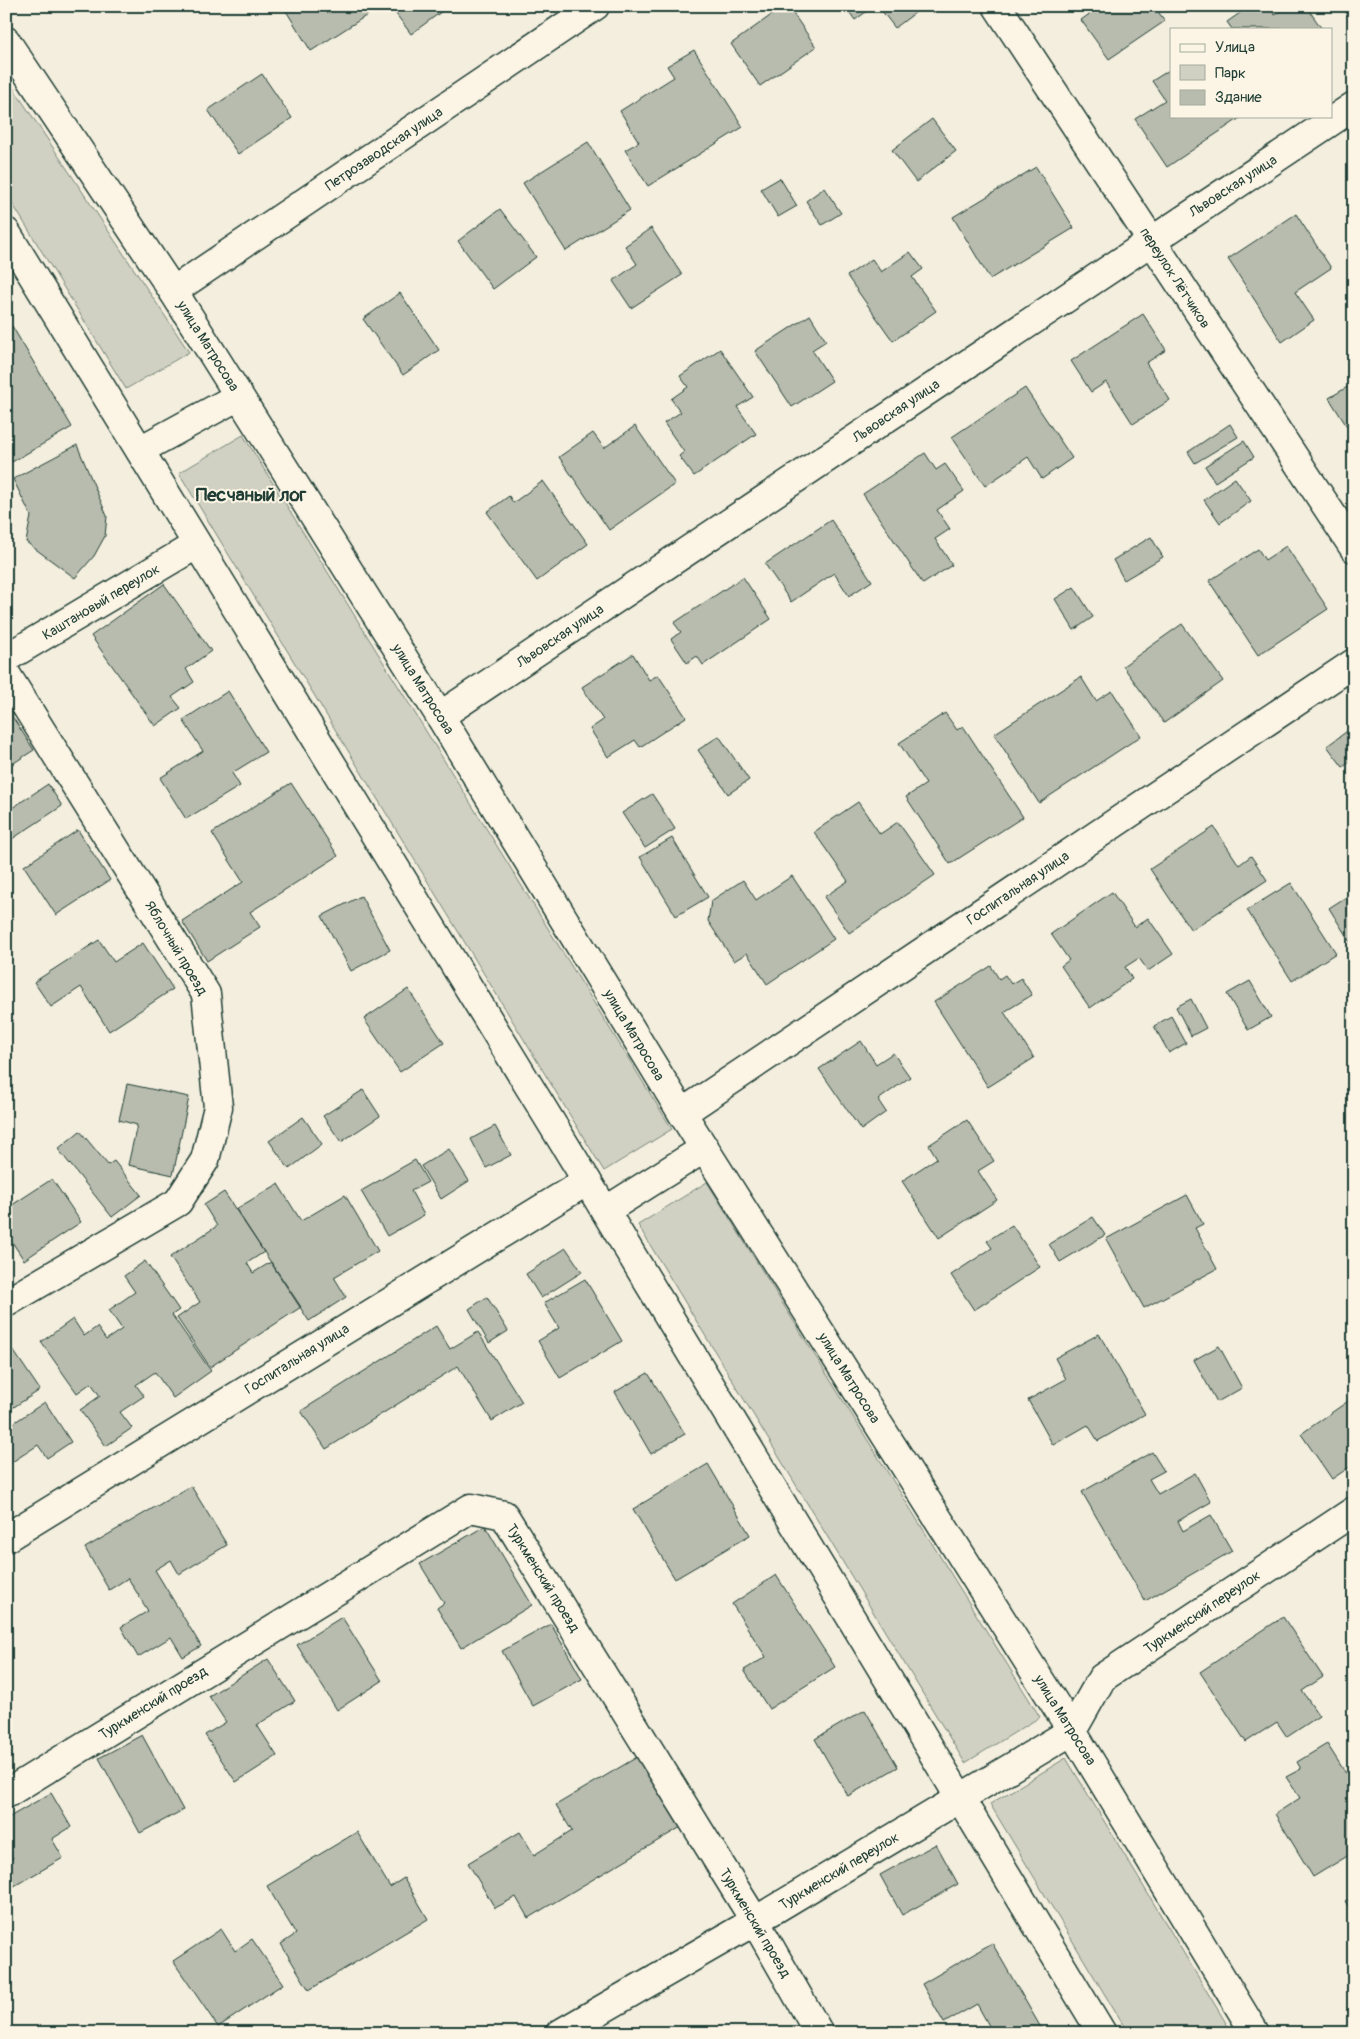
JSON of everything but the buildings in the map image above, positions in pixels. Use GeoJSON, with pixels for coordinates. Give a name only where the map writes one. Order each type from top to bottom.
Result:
{"type":"FeatureCollection","features":[{"type":"Feature","properties":{"kind":"main road","name":"Петрозаводская улица"},"geometry":{"type":"LineString","coordinates":[[173,291],[595,6]]}},
{"type":"Feature","properties":{"kind":"main road","name":"переулок Лётчиков"},"geometry":{"type":"LineString","coordinates":[[997,6],[1354,548]]}},
{"type":"Feature","properties":{"kind":"main road","name":"улица Матросова"},"geometry":{"type":"LineString","coordinates":[[6,41],[173,291],[440,716],[682,1113],[1072,1731],[1255,2033]]}},
{"type":"Feature","properties":{"kind":"main road","name":"Львовская улица"},"geometry":{"type":"LineString","coordinates":[[440,716],[1354,106]]}},
{"type":"Feature","properties":{"kind":"main road"},"geometry":{"type":"LineString","coordinates":[[6,232],[587,1181],[1102,2033]]}},
{"type":"Feature","properties":{"kind":"main road"},"geometry":{"type":"LineString","coordinates":[[140,450],[239,396]]}},
{"type":"Feature","properties":{"kind":"main road","name":"Каштановый переулок"},"geometry":{"type":"LineString","coordinates":[[6,658],[196,545]]}},
{"type":"Feature","properties":{"kind":"main road","name":"Госпитальная улица"},"geometry":{"type":"LineString","coordinates":[[682,1113],[1354,663]]}},
{"type":"Feature","properties":{"kind":"main road","name":"Яблочный проезд"},"geometry":{"type":"LineString","coordinates":[[6,674],[206,994],[218,1107],[205,1160],[178,1202],[6,1303]]}},
{"type":"Feature","properties":{"kind":"main road"},"geometry":{"type":"LineString","coordinates":[[605,1211],[705,1148]]}},
{"type":"Feature","properties":{"kind":"main road","name":"Госпитальная улица"},"geometry":{"type":"LineString","coordinates":[[6,1538],[587,1181]]}},
{"type":"Feature","properties":{"kind":"main road","name":"Туркменский проезд"},"geometry":{"type":"LineString","coordinates":[[6,1794],[471,1508],[504,1515],[755,1921],[819,2033]]}},
{"type":"Feature","properties":{"kind":"main road","name":"Туркменский переулок"},"geometry":{"type":"LineString","coordinates":[[561,2033],[961,1800],[1072,1731],[1102,1678],[1354,1512]]}},
{"type":"Feature","properties":{"kind":"green space"},"geometry":{"type":"Polygon","coordinates":[[[6,77],[189,352],[126,389],[6,193],[6,77]]]}},
{"type":"Feature","properties":{"kind":"green space"},"geometry":{"type":"Polygon","coordinates":[[[243,435],[672,1129],[604,1171],[179,473],[243,435]]]}},
{"type":"Feature","properties":{"kind":"green space"},"geometry":{"type":"Polygon","coordinates":[[[707,1182],[1040,1717],[965,1763],[638,1225],[707,1182]]]}},
{"type":"Feature","properties":{"kind":"green space"},"geometry":{"type":"Polygon","coordinates":[[[1066,1758],[1232,2033],[1128,2033],[990,1804],[1066,1758]]]}},
{"type":"Feature","properties":{"kind":"district","name":"Песчаный лог"},"geometry":{"type":"Point","coordinates":[251,495]}}]}
